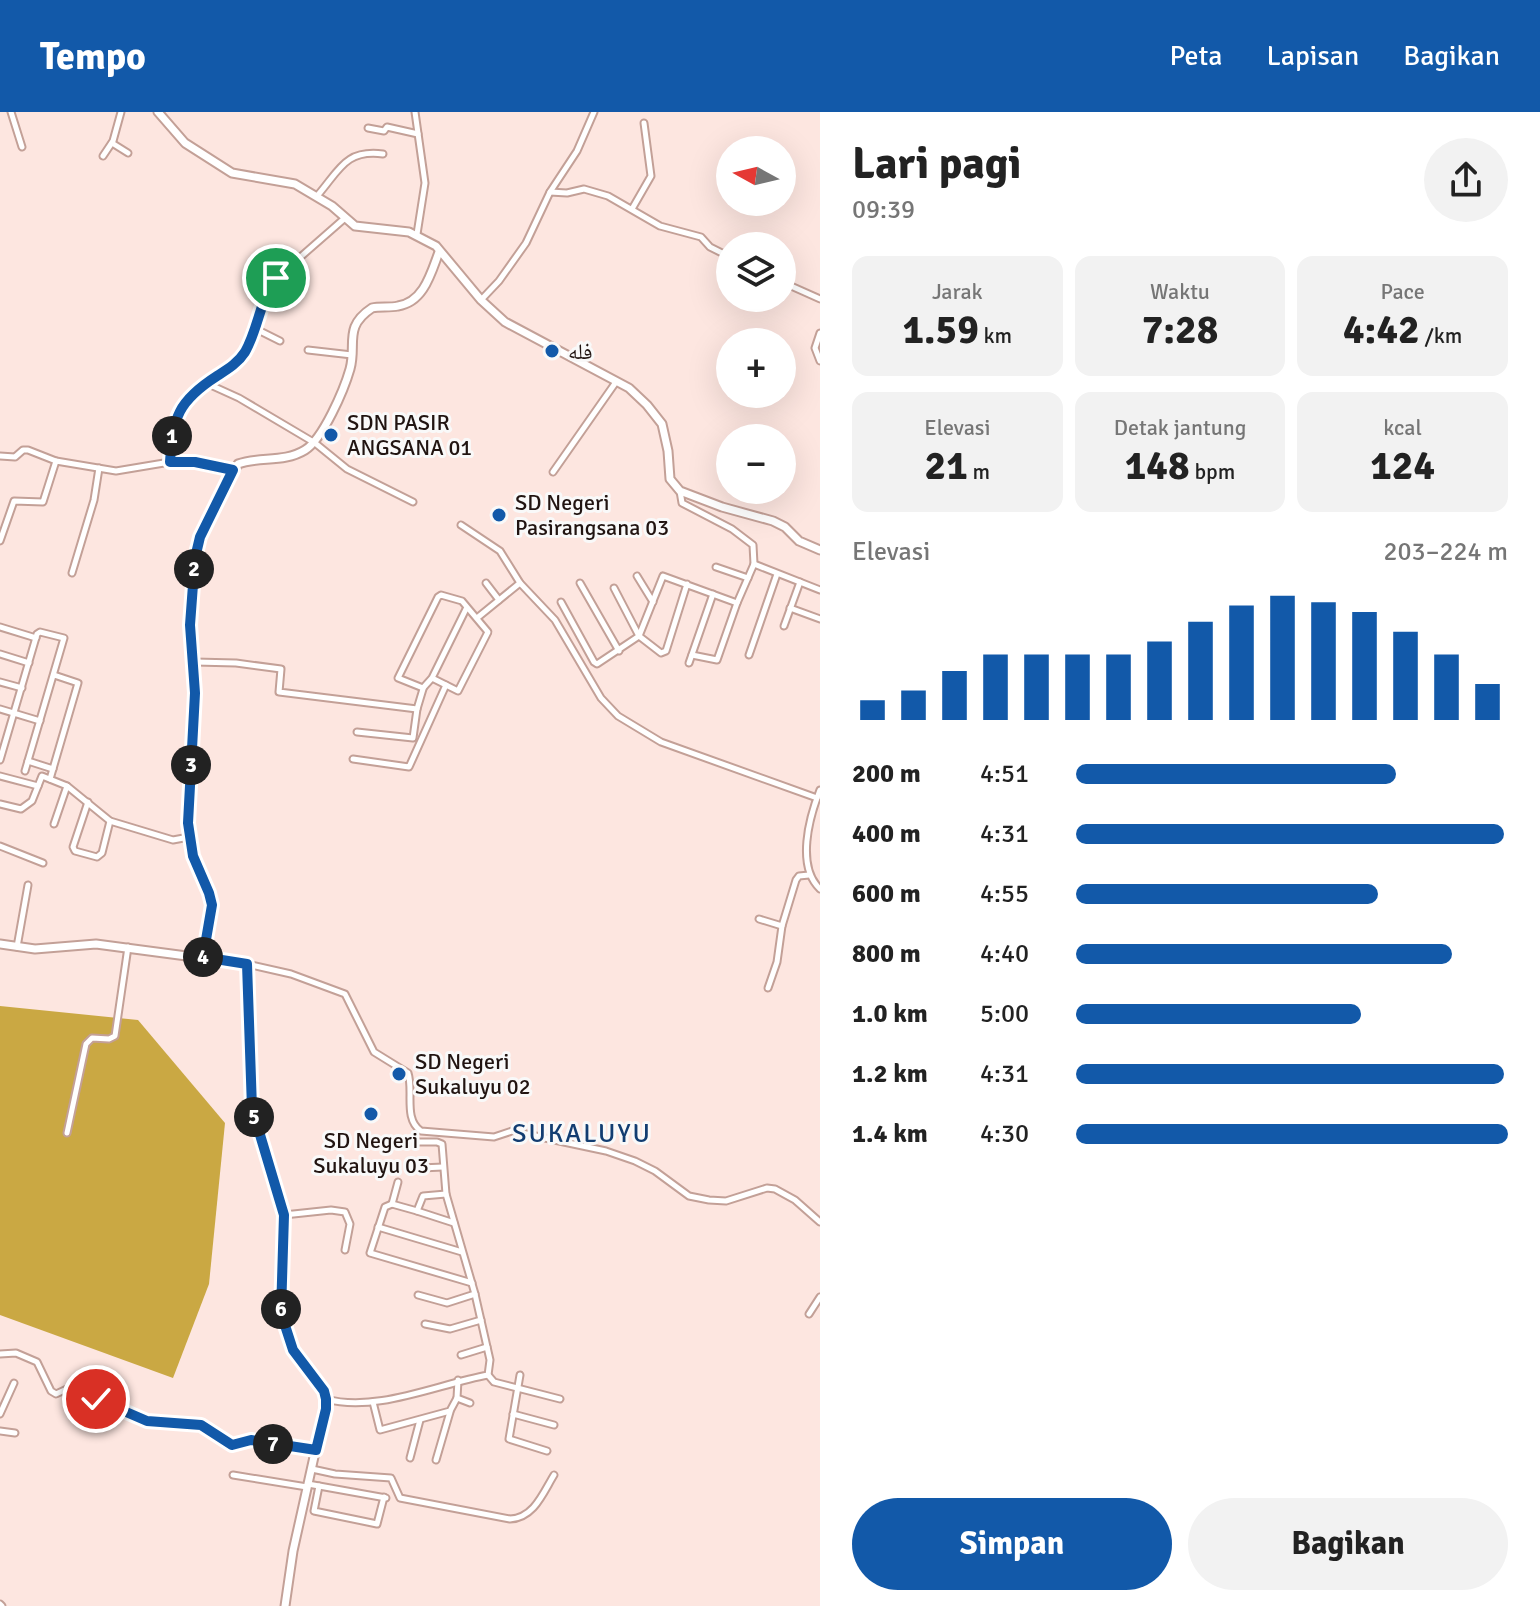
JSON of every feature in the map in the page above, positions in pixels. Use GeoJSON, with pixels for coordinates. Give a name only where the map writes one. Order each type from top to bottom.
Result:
{"type":"FeatureCollection","features":[{"type":"Feature","properties":{"kind":"street"},"geometry":{"type":"LineString","coordinates":[[11,112],[22,147]]}},
{"type":"Feature","properties":{"kind":"street"},"geometry":{"type":"LineString","coordinates":[[103,156],[112,143],[121,112]]}},
{"type":"Feature","properties":{"kind":"street"},"geometry":{"type":"LineString","coordinates":[[158,112],[193,149],[232,173],[295,184],[317,196],[350,223],[364,228],[417,234],[436,246],[481,300],[516,329],[629,388],[662,424],[668,451],[668,474],[672,484],[680,491],[773,521],[785,527],[799,541],[820,550]]}},
{"type":"Feature","properties":{"kind":"street"},"geometry":{"type":"LineString","coordinates":[[165,121],[172,112]]}},
{"type":"Feature","properties":{"kind":"street"},"geometry":{"type":"LineString","coordinates":[[415,112],[425,183],[417,234]]}},
{"type":"Feature","properties":{"kind":"street"},"geometry":{"type":"LineString","coordinates":[[481,300],[526,243],[550,192],[574,158],[594,112]]}},
{"type":"Feature","properties":{"kind":"street"},"geometry":{"type":"LineString","coordinates":[[632,209],[651,176],[644,123]]}},
{"type":"Feature","properties":{"kind":"street"},"geometry":{"type":"LineString","coordinates":[[368,128],[384,131],[387,127],[418,134]]}},
{"type":"Feature","properties":{"kind":"street"},"geometry":{"type":"LineString","coordinates":[[112,143],[128,153]]}},
{"type":"Feature","properties":{"kind":"street"},"geometry":{"type":"LineString","coordinates":[[317,196],[352,156],[383,154]]}},
{"type":"Feature","properties":{"kind":"street"},"geometry":{"type":"LineString","coordinates":[[550,192],[567,193],[584,189],[608,196],[664,228],[701,237],[716,250]]}},
{"type":"Feature","properties":{"kind":"street"},"geometry":{"type":"LineString","coordinates":[[170,462],[176,417],[185,401],[240,360],[256,329],[273,281],[345,217]]}},
{"type":"Feature","properties":{"kind":"street"},"geometry":{"type":"LineString","coordinates":[[203,957],[212,912],[211,898],[196,865],[187,812],[195,704],[195,662],[189,633],[197,546],[203,528],[233,470],[243,462],[289,457],[315,443],[343,389],[350,369],[351,335],[365,313],[375,307],[401,306],[418,297],[439,252]]}},
{"type":"Feature","properties":{"kind":"street"},"geometry":{"type":"LineString","coordinates":[[796,288],[820,299]]}},
{"type":"Feature","properties":{"kind":"street"},"geometry":{"type":"LineString","coordinates":[[256,329],[280,341]]}},
{"type":"Feature","properties":{"kind":"street"},"geometry":{"type":"LineString","coordinates":[[820,333],[815,348],[820,361]]}},
{"type":"Feature","properties":{"kind":"street"},"geometry":{"type":"LineString","coordinates":[[308,350],[352,355]]}},
{"type":"Feature","properties":{"kind":"street"},"geometry":{"type":"LineString","coordinates":[[553,472],[616,382]]}},
{"type":"Feature","properties":{"kind":"street"},"geometry":{"type":"LineString","coordinates":[[206,383],[239,398],[315,443],[347,469],[413,502]]}},
{"type":"Feature","properties":{"kind":"street"},"geometry":{"type":"LineString","coordinates":[[0,456],[15,457],[28,450],[56,461],[121,471],[170,462],[195,462],[233,470]]}},
{"type":"Feature","properties":{"kind":"street"},"geometry":{"type":"LineString","coordinates":[[0,541],[14,501],[43,502],[56,461]]}},
{"type":"Feature","properties":{"kind":"street"},"geometry":{"type":"LineString","coordinates":[[72,573],[94,500],[99,468]]}},
{"type":"Feature","properties":{"kind":"street"},"geometry":{"type":"LineString","coordinates":[[680,491],[682,503],[732,529],[753,545],[754,564],[717,660],[692,655]]}},
{"type":"Feature","properties":{"kind":"street"},"geometry":{"type":"LineString","coordinates":[[461,525],[496,546],[520,583],[555,620],[601,698],[618,716],[661,742],[817,798]]}},
{"type":"Feature","properties":{"kind":"street"},"geometry":{"type":"LineString","coordinates":[[754,564],[820,590]]}},
{"type":"Feature","properties":{"kind":"street"},"geometry":{"type":"LineString","coordinates":[[716,567],[748,578]]}},
{"type":"Feature","properties":{"kind":"street"},"geometry":{"type":"LineString","coordinates":[[749,655],[777,574]]}},
{"type":"Feature","properties":{"kind":"street"},"geometry":{"type":"LineString","coordinates":[[637,576],[653,602]]}},
{"type":"Feature","properties":{"kind":"street"},"geometry":{"type":"LineString","coordinates":[[561,602],[594,662],[599,663],[639,636],[663,576],[737,603]]}},
{"type":"Feature","properties":{"kind":"street"},"geometry":{"type":"LineString","coordinates":[[784,626],[800,582]]}},
{"type":"Feature","properties":{"kind":"street"},"geometry":{"type":"LineString","coordinates":[[486,583],[499,600]]}},
{"type":"Feature","properties":{"kind":"street"},"geometry":{"type":"LineString","coordinates":[[477,618],[520,583]]}},
{"type":"Feature","properties":{"kind":"street"},"geometry":{"type":"LineString","coordinates":[[580,583],[619,651]]}},
{"type":"Feature","properties":{"kind":"street"},"geometry":{"type":"LineString","coordinates":[[614,588],[639,636],[665,653],[687,584]]}},
{"type":"Feature","properties":{"kind":"street"},"geometry":{"type":"LineString","coordinates":[[689,663],[713,594]]}},
{"type":"Feature","properties":{"kind":"street"},"geometry":{"type":"LineString","coordinates":[[423,688],[399,681],[398,676],[441,595],[462,601],[488,632],[458,691],[432,678]]}},
{"type":"Feature","properties":{"kind":"street"},"geometry":{"type":"LineString","coordinates":[[416,750],[413,738],[423,688],[432,678],[467,607]]}},
{"type":"Feature","properties":{"kind":"street"},"geometry":{"type":"LineString","coordinates":[[790,608],[820,619]]}},
{"type":"Feature","properties":{"kind":"street"},"geometry":{"type":"LineString","coordinates":[[0,627],[36,638]]}},
{"type":"Feature","properties":{"kind":"street"},"geometry":{"type":"LineString","coordinates":[[0,760],[3,739],[36,638],[40,632],[65,638],[25,771]]}},
{"type":"Feature","properties":{"kind":"street"},"geometry":{"type":"LineString","coordinates":[[0,654],[29,663]]}},
{"type":"Feature","properties":{"kind":"street"},"geometry":{"type":"LineString","coordinates":[[195,662],[281,669],[279,692],[417,709]]}},
{"type":"Feature","properties":{"kind":"street"},"geometry":{"type":"LineString","coordinates":[[50,779],[78,683],[54,675]]}},
{"type":"Feature","properties":{"kind":"street"},"geometry":{"type":"LineString","coordinates":[[0,682],[22,688]]}},
{"type":"Feature","properties":{"kind":"street"},"geometry":{"type":"LineString","coordinates":[[353,759],[409,767],[446,685]]}},
{"type":"Feature","properties":{"kind":"street"},"geometry":{"type":"LineString","coordinates":[[0,709],[40,721]]}},
{"type":"Feature","properties":{"kind":"street"},"geometry":{"type":"LineString","coordinates":[[357,732],[413,738]]}},
{"type":"Feature","properties":{"kind":"street"},"geometry":{"type":"LineString","coordinates":[[28,761],[53,769]]}},
{"type":"Feature","properties":{"kind":"street"},"geometry":{"type":"LineString","coordinates":[[0,776],[38,786]]}},
{"type":"Feature","properties":{"kind":"street"},"geometry":{"type":"LineString","coordinates":[[0,804],[21,809],[32,801],[42,776],[67,786],[110,821],[173,840],[189,837]]}},
{"type":"Feature","properties":{"kind":"street"},"geometry":{"type":"LineString","coordinates":[[54,824],[67,786]]}},
{"type":"Feature","properties":{"kind":"street"},"geometry":{"type":"LineString","coordinates":[[820,790],[807,842],[809,875],[820,889]]}},
{"type":"Feature","properties":{"kind":"street"},"geometry":{"type":"LineString","coordinates":[[88,802],[73,847],[75,851],[97,857],[102,853],[110,821]]}},
{"type":"Feature","properties":{"kind":"street"},"geometry":{"type":"LineString","coordinates":[[0,846],[43,863]]}},
{"type":"Feature","properties":{"kind":"street"},"geometry":{"type":"LineString","coordinates":[[768,988],[797,878],[809,875]]}},
{"type":"Feature","properties":{"kind":"street"},"geometry":{"type":"LineString","coordinates":[[17,947],[28,885]]}},
{"type":"Feature","properties":{"kind":"street"},"geometry":{"type":"LineString","coordinates":[[759,919],[782,926]]}},
{"type":"Feature","properties":{"kind":"street"},"geometry":{"type":"LineString","coordinates":[[0,944],[47,948],[88,943],[128,947],[247,964],[291,974],[345,994],[374,1052],[408,1073],[412,1120],[421,1131],[494,1137],[512,1131],[606,1151],[655,1171],[689,1196],[709,1200],[726,1201],[767,1188],[775,1189],[795,1200],[820,1222]]}},
{"type":"Feature","properties":{"kind":"street"},"geometry":{"type":"LineString","coordinates":[[67,1133],[86,1044],[92,1038],[109,1039],[115,1036],[128,947]]}},
{"type":"Feature","properties":{"kind":"street"},"geometry":{"type":"LineString","coordinates":[[247,964],[252,1108],[284,1215],[280,1301],[297,1357],[324,1391],[326,1399],[291,1561],[285,1606]]}},
{"type":"Feature","properties":{"kind":"street"},"geometry":{"type":"LineString","coordinates":[[418,1142],[440,1142],[446,1194],[473,1284],[487,1347],[488,1375],[494,1382],[560,1399]]}},
{"type":"Feature","properties":{"kind":"street"},"geometry":{"type":"LineString","coordinates":[[421,1168],[443,1167]]}},
{"type":"Feature","properties":{"kind":"street"},"geometry":{"type":"LineString","coordinates":[[392,1204],[398,1182]]}},
{"type":"Feature","properties":{"kind":"street"},"geometry":{"type":"LineString","coordinates":[[417,1211],[421,1197],[446,1194]]}},
{"type":"Feature","properties":{"kind":"street"},"geometry":{"type":"LineString","coordinates":[[454,1224],[392,1204],[385,1207],[370,1253],[473,1284]]}},
{"type":"Feature","properties":{"kind":"street"},"geometry":{"type":"LineString","coordinates":[[284,1215],[331,1210],[345,1212],[350,1224],[345,1250]]}},
{"type":"Feature","properties":{"kind":"street"},"geometry":{"type":"LineString","coordinates":[[378,1227],[462,1253]]}},
{"type":"Feature","properties":{"kind":"street"},"geometry":{"type":"LineString","coordinates":[[418,1295],[447,1303],[475,1294]]}},
{"type":"Feature","properties":{"kind":"street"},"geometry":{"type":"LineString","coordinates":[[809,1314],[820,1297]]}},
{"type":"Feature","properties":{"kind":"street"},"geometry":{"type":"LineString","coordinates":[[425,1324],[450,1329],[481,1320]]}},
{"type":"Feature","properties":{"kind":"street"},"geometry":{"type":"LineString","coordinates":[[461,1355],[487,1347]]}},
{"type":"Feature","properties":{"kind":"street"},"geometry":{"type":"LineString","coordinates":[[0,1354],[16,1353],[37,1362],[51,1391],[56,1394],[71,1387],[147,1421],[201,1425],[232,1445],[251,1440],[316,1450]]}},
{"type":"Feature","properties":{"kind":"street"},"geometry":{"type":"LineString","coordinates":[[326,1399],[342,1403],[373,1402],[488,1375]]}},
{"type":"Feature","properties":{"kind":"street"},"geometry":{"type":"LineString","coordinates":[[520,1375],[509,1439],[547,1451]]}},
{"type":"Feature","properties":{"kind":"street"},"geometry":{"type":"LineString","coordinates":[[436,1460],[450,1411],[457,1398],[458,1380]]}},
{"type":"Feature","properties":{"kind":"street"},"geometry":{"type":"LineString","coordinates":[[0,1414],[14,1383]]}},
{"type":"Feature","properties":{"kind":"street"},"geometry":{"type":"LineString","coordinates":[[457,1398],[470,1403]]}},
{"type":"Feature","properties":{"kind":"street"},"geometry":{"type":"LineString","coordinates":[[373,1402],[380,1430],[450,1411]]}},
{"type":"Feature","properties":{"kind":"street"},"geometry":{"type":"LineString","coordinates":[[513,1414],[554,1425]]}},
{"type":"Feature","properties":{"kind":"street"},"geometry":{"type":"LineString","coordinates":[[410,1458],[420,1419]]}},
{"type":"Feature","properties":{"kind":"street"},"geometry":{"type":"LineString","coordinates":[[0,1431],[15,1433]]}},
{"type":"Feature","properties":{"kind":"street"},"geometry":{"type":"LineString","coordinates":[[312,1469],[391,1478],[400,1498],[510,1519],[519,1518],[532,1510],[554,1475]]}},
{"type":"Feature","properties":{"kind":"street"},"geometry":{"type":"LineString","coordinates":[[233,1475],[319,1486],[385,1497],[377,1524],[314,1511],[319,1486]]}},
{"type":"Feature","properties":{"kind":"shaded area"},"geometry":{"type":"Polygon","coordinates":[[[0,1006],[138,1020],[225,1123],[209,1284],[173,1378],[0,1315],[0,1006]]]}},
{"type":"Feature","properties":{"kind":"place","name":"فله"},"geometry":{"type":"Point","coordinates":[552,351]}},
{"type":"Feature","properties":{"kind":"place","name":"SDN PASIR ANGSANA 01"},"geometry":{"type":"Point","coordinates":[331,435]}},
{"type":"Feature","properties":{"kind":"place","name":"SD Negeri Pasirangsana 03"},"geometry":{"type":"Point","coordinates":[499,515]}},
{"type":"Feature","properties":{"kind":"place","name":"SD Negeri Sukaluyu 02"},"geometry":{"type":"Point","coordinates":[399,1074]}},
{"type":"Feature","properties":{"kind":"place","name":"SD Negeri Sukaluyu 03"},"geometry":{"type":"Point","coordinates":[371,1114]}},
{"type":"Feature","properties":{"kind":"district","name":"SUKALUYU"},"geometry":{"type":"Point","coordinates":[582,1134]}},
{"type":"Feature","properties":{"kind":"route"},"geometry":{"type":"LineString","coordinates":[[96,1399],[147,1421],[201,1425],[232,1445],[251,1440],[316,1450],[326,1409],[324,1391],[293,1350],[281,1313],[284,1215],[252,1108],[247,964],[203,957],[212,912],[211,898],[196,865],[189,837],[187,812],[195,662],[189,633],[195,558],[203,528],[233,470],[195,462],[170,462],[173,425],[181,407],[206,383],[240,360],[276,278]]}}]}
